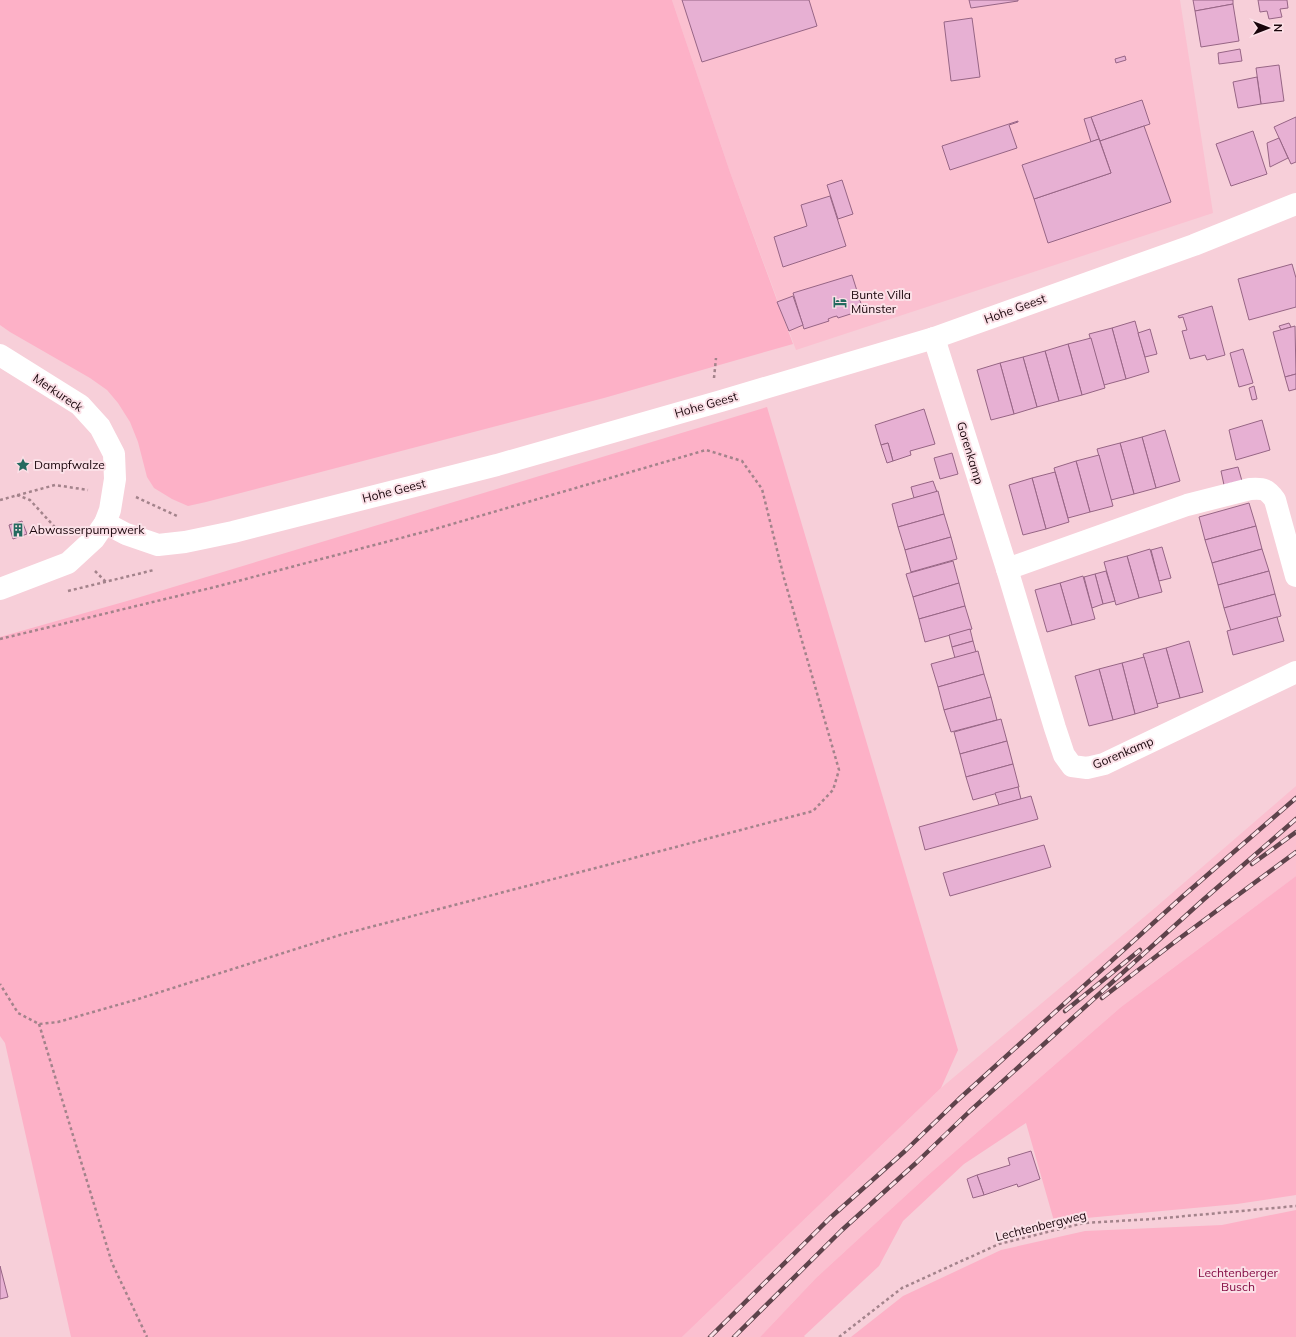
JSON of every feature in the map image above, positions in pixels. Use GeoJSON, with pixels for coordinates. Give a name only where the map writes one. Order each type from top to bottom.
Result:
{"type":"FeatureCollection","features":[{"type":"Feature","properties":{"kind":"street","name":"Hohe Geest"},"geometry":{"type":"LineString","coordinates":[[109,509],[126,534],[158,545],[192,541],[497,465],[934,338],[1194,245],[1296,204]]}},
{"type":"Feature","properties":{"kind":"street","name":"Gorenkamp"},"geometry":{"type":"LineString","coordinates":[[934,338],[1064,755],[1072,766],[1087,768],[1104,764],[1296,672]]}},
{"type":"Feature","properties":{"kind":"street","name":"Merkureck"},"geometry":{"type":"LineString","coordinates":[[0,355],[80,405],[100,427],[114,454],[115,479],[109,509]]}},
{"type":"Feature","properties":{"kind":"street"},"geometry":{"type":"LineString","coordinates":[[1007,569],[1187,505],[1250,489],[1260,488],[1269,491],[1275,500],[1296,576]]}},
{"type":"Feature","properties":{"kind":"street"},"geometry":{"type":"LineString","coordinates":[[0,589],[68,563],[94,540],[109,509]]}},
{"type":"Feature","properties":{"kind":"path"},"geometry":{"type":"LineString","coordinates":[[0,638],[212,588],[435,530],[706,450],[742,461],[762,489],[786,586],[839,770],[833,790],[813,811],[340,935],[136,1000],[58,1022],[39,1024],[18,1013],[0,984]]}},
{"type":"Feature","properties":{"kind":"path"},"geometry":{"type":"LineString","coordinates":[[0,500],[55,485],[109,509],[137,497],[176,517],[184,518]]}},
{"type":"Feature","properties":{"kind":"path"},"geometry":{"type":"LineString","coordinates":[[64,592],[158,570]]}},
{"type":"Feature","properties":{"kind":"path"},"geometry":{"type":"LineString","coordinates":[[39,1024],[112,1262],[147,1337]]}},
{"type":"Feature","properties":{"kind":"path","name":"Lechtenbergweg"},"geometry":{"type":"LineString","coordinates":[[839,1337],[902,1288],[999,1244],[1084,1223],[1153,1220],[1296,1206]]}},
{"type":"Feature","properties":{"kind":"shaded area"},"geometry":{"type":"Polygon","coordinates":[[[672,0],[1180,0],[1213,213],[796,350],[730,172],[672,0]]]}},
{"type":"Feature","properties":{"kind":"shaded area"},"geometry":{"type":"Polygon","coordinates":[[[1296,786],[1296,876],[1121,1007],[927,1176],[816,1278],[760,1337],[682,1337],[941,1088],[1156,907],[1296,786]]]}},
{"type":"Feature","properties":{"kind":"green space"},"geometry":{"type":"Polygon","coordinates":[[[0,0],[672,0],[730,172],[793,344],[604,398],[188,506],[172,499],[154,488],[147,477],[138,442],[130,422],[118,403],[107,390],[90,378],[0,325],[0,0]]]}},
{"type":"Feature","properties":{"kind":"green space"},"geometry":{"type":"Polygon","coordinates":[[[767,407],[958,1050],[941,1088],[682,1337],[71,1337],[5,1043],[0,1036],[0,637],[127,601],[767,407]]]}},
{"type":"Feature","properties":{"kind":"green space"},"geometry":{"type":"Polygon","coordinates":[[[1296,876],[1296,1195],[1237,1204],[1054,1221],[1026,1123],[964,1164],[903,1221],[879,1266],[804,1336],[805,1337],[760,1337],[816,1278],[927,1176],[1121,1007],[1296,876]]]}},
{"type":"Feature","properties":{"kind":"green space","name":"Lechtenberger Busch"},"geometry":{"type":"Polygon","coordinates":[[[1296,1210],[1296,1337],[851,1337],[903,1296],[1001,1250],[1085,1231],[1222,1225],[1296,1210]]]}},
{"type":"Feature","properties":{"kind":"building"},"geometry":{"type":"Polygon","coordinates":[[[682,0],[809,0],[817,26],[702,62],[682,0]]]}},
{"type":"Feature","properties":{"kind":"building"},"geometry":{"type":"Polygon","coordinates":[[[969,0],[1018,0],[1018,1],[971,8],[969,0]]]}},
{"type":"Feature","properties":{"kind":"building"},"geometry":{"type":"Polygon","coordinates":[[[1193,0],[1233,0],[1233,4],[1195,11],[1193,0]]]}},
{"type":"Feature","properties":{"kind":"building"},"geometry":{"type":"Polygon","coordinates":[[[1258,0],[1287,0],[1288,8],[1280,9],[1282,17],[1269,19],[1267,11],[1260,12],[1258,0]]]}},
{"type":"Feature","properties":{"kind":"building"},"geometry":{"type":"Polygon","coordinates":[[[1233,4],[1239,41],[1201,47],[1195,11],[1233,4]]]}},
{"type":"Feature","properties":{"kind":"building"},"geometry":{"type":"Polygon","coordinates":[[[972,18],[980,77],[951,81],[944,22],[972,18]]]}},
{"type":"Feature","properties":{"kind":"building"},"geometry":{"type":"Polygon","coordinates":[[[1240,49],[1242,61],[1219,64],[1218,53],[1240,49]]]}},
{"type":"Feature","properties":{"kind":"building"},"geometry":{"type":"Polygon","coordinates":[[[1125,56],[1126,60],[1116,63],[1115,59],[1125,56]]]}},
{"type":"Feature","properties":{"kind":"building"},"geometry":{"type":"Polygon","coordinates":[[[1279,65],[1284,101],[1261,104],[1256,68],[1279,65]]]}},
{"type":"Feature","properties":{"kind":"building"},"geometry":{"type":"Polygon","coordinates":[[[1257,77],[1261,104],[1238,108],[1233,82],[1257,77]]]}},
{"type":"Feature","properties":{"kind":"building"},"geometry":{"type":"Polygon","coordinates":[[[1142,100],[1150,124],[1100,141],[1091,117],[1142,100]]]}},
{"type":"Feature","properties":{"kind":"building"},"geometry":{"type":"Polygon","coordinates":[[[1091,117],[1099,139],[1091,142],[1084,119],[1091,117]]]}},
{"type":"Feature","properties":{"kind":"building"},"geometry":{"type":"Polygon","coordinates":[[[1296,117],[1296,162],[1291,164],[1274,127],[1296,117]]]}},
{"type":"Feature","properties":{"kind":"building"},"geometry":{"type":"Polygon","coordinates":[[[1018,121],[1009,125],[1017,148],[950,170],[942,146],[1018,121]]]}},
{"type":"Feature","properties":{"kind":"building"},"geometry":{"type":"Polygon","coordinates":[[[1144,126],[1171,202],[1048,243],[1034,199],[1111,173],[1100,141],[1144,126]]]}},
{"type":"Feature","properties":{"kind":"building"},"geometry":{"type":"Polygon","coordinates":[[[1253,131],[1267,174],[1231,186],[1216,144],[1253,131]]]}},
{"type":"Feature","properties":{"kind":"building"},"geometry":{"type":"Polygon","coordinates":[[[1279,138],[1288,158],[1270,167],[1267,143],[1279,138]]]}},
{"type":"Feature","properties":{"kind":"building"},"geometry":{"type":"Polygon","coordinates":[[[1099,139],[1111,173],[1034,199],[1022,165],[1099,139]]]}},
{"type":"Feature","properties":{"kind":"building"},"geometry":{"type":"Polygon","coordinates":[[[842,180],[853,214],[838,219],[827,185],[842,180]]]}},
{"type":"Feature","properties":{"kind":"building"},"geometry":{"type":"Polygon","coordinates":[[[830,196],[846,246],[783,267],[774,237],[807,226],[801,205],[830,196]]]}},
{"type":"Feature","properties":{"kind":"building"},"geometry":{"type":"Polygon","coordinates":[[[1292,264],[1296,278],[1296,307],[1249,320],[1238,279],[1292,264]]]}},
{"type":"Feature","properties":{"kind":"building"},"geometry":{"type":"Polygon","coordinates":[[[852,275],[863,310],[838,318],[837,316],[833,317],[828,319],[829,321],[804,329],[793,293],[852,275]]]}},
{"type":"Feature","properties":{"kind":"building"},"geometry":{"type":"Polygon","coordinates":[[[793,296],[803,325],[789,331],[777,302],[793,296]]]}},
{"type":"Feature","properties":{"kind":"building"},"geometry":{"type":"Polygon","coordinates":[[[1212,306],[1225,355],[1207,360],[1205,355],[1190,359],[1182,331],[1187,330],[1183,317],[1179,318],[1178,316],[1212,306]]]}},
{"type":"Feature","properties":{"kind":"building"},"geometry":{"type":"Polygon","coordinates":[[[1135,321],[1149,372],[1126,379],[1112,328],[1135,321]]]}},
{"type":"Feature","properties":{"kind":"building"},"geometry":{"type":"Polygon","coordinates":[[[1289,323],[1291,327],[1281,330],[1279,326],[1289,323]]]}},
{"type":"Feature","properties":{"kind":"building"},"geometry":{"type":"Polygon","coordinates":[[[1295,326],[1296,374],[1285,377],[1273,332],[1295,326]]]}},
{"type":"Feature","properties":{"kind":"building"},"geometry":{"type":"Polygon","coordinates":[[[1112,328],[1126,379],[1104,385],[1089,334],[1112,328]]]}},
{"type":"Feature","properties":{"kind":"building"},"geometry":{"type":"Polygon","coordinates":[[[1150,329],[1157,354],[1145,357],[1138,333],[1150,329]]]}},
{"type":"Feature","properties":{"kind":"building"},"geometry":{"type":"Polygon","coordinates":[[[1091,338],[1105,388],[1082,395],[1068,344],[1091,338]]]}},
{"type":"Feature","properties":{"kind":"building"},"geometry":{"type":"Polygon","coordinates":[[[1068,344],[1082,395],[1059,401],[1045,351],[1068,344]]]}},
{"type":"Feature","properties":{"kind":"building"},"geometry":{"type":"Polygon","coordinates":[[[1243,349],[1253,383],[1239,387],[1230,353],[1243,349]]]}},
{"type":"Feature","properties":{"kind":"building"},"geometry":{"type":"Polygon","coordinates":[[[1045,351],[1059,401],[1037,407],[1023,357],[1045,351]]]}},
{"type":"Feature","properties":{"kind":"building"},"geometry":{"type":"Polygon","coordinates":[[[1023,357],[1037,407],[1014,414],[1000,363],[1023,357]]]}},
{"type":"Feature","properties":{"kind":"building"},"geometry":{"type":"Polygon","coordinates":[[[1000,363],[1014,414],[991,420],[977,370],[1000,363]]]}},
{"type":"Feature","properties":{"kind":"building"},"geometry":{"type":"Polygon","coordinates":[[[1296,374],[1296,389],[1289,391],[1285,377],[1296,374]]]}},
{"type":"Feature","properties":{"kind":"building"},"geometry":{"type":"Polygon","coordinates":[[[1254,386],[1257,399],[1252,400],[1249,388],[1254,386]]]}},
{"type":"Feature","properties":{"kind":"building"},"geometry":{"type":"Polygon","coordinates":[[[924,409],[935,444],[910,451],[911,455],[893,461],[888,443],[881,445],[875,425],[924,409]]]}},
{"type":"Feature","properties":{"kind":"building"},"geometry":{"type":"Polygon","coordinates":[[[1262,420],[1270,450],[1236,460],[1229,430],[1262,420]]]}},
{"type":"Feature","properties":{"kind":"building"},"geometry":{"type":"Polygon","coordinates":[[[1165,430],[1180,481],[1156,488],[1142,437],[1165,430]]]}},
{"type":"Feature","properties":{"kind":"building"},"geometry":{"type":"Polygon","coordinates":[[[1142,437],[1156,488],[1134,494],[1120,443],[1142,437]]]}},
{"type":"Feature","properties":{"kind":"building"},"geometry":{"type":"Polygon","coordinates":[[[888,443],[893,461],[887,463],[881,445],[888,443]]]}},
{"type":"Feature","properties":{"kind":"building"},"geometry":{"type":"Polygon","coordinates":[[[1120,443],[1134,494],[1111,500],[1097,449],[1120,443]]]}},
{"type":"Feature","properties":{"kind":"building"},"geometry":{"type":"Polygon","coordinates":[[[952,453],[958,474],[940,479],[934,458],[952,453]]]}},
{"type":"Feature","properties":{"kind":"building"},"geometry":{"type":"Polygon","coordinates":[[[1099,455],[1113,506],[1090,512],[1076,461],[1099,455]]]}},
{"type":"Feature","properties":{"kind":"building"},"geometry":{"type":"Polygon","coordinates":[[[1076,461],[1090,512],[1068,518],[1054,468],[1076,461]]]}},
{"type":"Feature","properties":{"kind":"building"},"geometry":{"type":"Polygon","coordinates":[[[1238,467],[1242,481],[1224,485],[1221,471],[1238,467]]]}},
{"type":"Feature","properties":{"kind":"building"},"geometry":{"type":"Polygon","coordinates":[[[1055,472],[1069,522],[1046,529],[1032,478],[1055,472]]]}},
{"type":"Feature","properties":{"kind":"building"},"geometry":{"type":"Polygon","coordinates":[[[1032,478],[1046,529],[1023,535],[1009,485],[1032,478]]]}},
{"type":"Feature","properties":{"kind":"building"},"geometry":{"type":"Polygon","coordinates":[[[933,481],[937,492],[914,498],[911,487],[933,481]]]}},
{"type":"Feature","properties":{"kind":"building"},"geometry":{"type":"Polygon","coordinates":[[[938,491],[944,514],[898,527],[892,504],[938,491]]]}},
{"type":"Feature","properties":{"kind":"building"},"geometry":{"type":"Polygon","coordinates":[[[1249,503],[1256,526],[1205,540],[1199,517],[1249,503]]]}},
{"type":"Feature","properties":{"kind":"building"},"geometry":{"type":"Polygon","coordinates":[[[944,514],[951,537],[905,550],[898,527],[944,514]]]}},
{"type":"Feature","properties":{"kind":"building","name":"Abwasserpumpwerk"},"geometry":{"type":"Polygon","coordinates":[[[22,521],[27,534],[13,539],[9,525],[22,521]]]}},
{"type":"Feature","properties":{"kind":"building"},"geometry":{"type":"Polygon","coordinates":[[[1256,526],[1262,549],[1212,563],[1205,540],[1256,526]]]}},
{"type":"Feature","properties":{"kind":"building"},"geometry":{"type":"Polygon","coordinates":[[[951,537],[957,559],[911,572],[905,550],[951,537]]]}},
{"type":"Feature","properties":{"kind":"building"},"geometry":{"type":"Polygon","coordinates":[[[1162,547],[1171,578],[1159,581],[1151,550],[1162,547]]]}},
{"type":"Feature","properties":{"kind":"building"},"geometry":{"type":"Polygon","coordinates":[[[1150,549],[1162,592],[1139,598],[1127,556],[1150,549]]]}},
{"type":"Feature","properties":{"kind":"building"},"geometry":{"type":"Polygon","coordinates":[[[1262,549],[1269,571],[1218,585],[1212,563],[1262,549]]]}},
{"type":"Feature","properties":{"kind":"building"},"geometry":{"type":"Polygon","coordinates":[[[1127,556],[1139,598],[1116,605],[1104,562],[1127,556]]]}},
{"type":"Feature","properties":{"kind":"building"},"geometry":{"type":"Polygon","coordinates":[[[953,561],[959,583],[913,597],[906,574],[953,561]]]}},
{"type":"Feature","properties":{"kind":"building"},"geometry":{"type":"Polygon","coordinates":[[[1106,571],[1115,601],[1103,604],[1095,574],[1106,571]]]}},
{"type":"Feature","properties":{"kind":"building"},"geometry":{"type":"Polygon","coordinates":[[[1269,571],[1275,594],[1224,608],[1218,585],[1269,571]]]}},
{"type":"Feature","properties":{"kind":"building"},"geometry":{"type":"Polygon","coordinates":[[[1095,574],[1103,604],[1092,608],[1084,577],[1095,574]]]}},
{"type":"Feature","properties":{"kind":"building"},"geometry":{"type":"Polygon","coordinates":[[[1083,576],[1095,619],[1072,625],[1060,583],[1083,576]]]}},
{"type":"Feature","properties":{"kind":"building"},"geometry":{"type":"Polygon","coordinates":[[[959,583],[965,606],[919,619],[913,597],[959,583]]]}},
{"type":"Feature","properties":{"kind":"building"},"geometry":{"type":"Polygon","coordinates":[[[1060,583],[1072,625],[1047,632],[1035,590],[1060,583]]]}},
{"type":"Feature","properties":{"kind":"building"},"geometry":{"type":"Polygon","coordinates":[[[1275,594],[1281,616],[1231,631],[1224,608],[1275,594]]]}},
{"type":"Feature","properties":{"kind":"building"},"geometry":{"type":"Polygon","coordinates":[[[965,606],[972,629],[925,642],[919,619],[965,606]]]}},
{"type":"Feature","properties":{"kind":"building"},"geometry":{"type":"Polygon","coordinates":[[[1277,617],[1284,641],[1233,655],[1227,631],[1277,617]]]}},
{"type":"Feature","properties":{"kind":"building"},"geometry":{"type":"Polygon","coordinates":[[[970,629],[973,641],[952,647],[949,635],[970,629]]]}},
{"type":"Feature","properties":{"kind":"building"},"geometry":{"type":"Polygon","coordinates":[[[973,641],[976,652],[955,658],[952,647],[973,641]]]}},
{"type":"Feature","properties":{"kind":"building"},"geometry":{"type":"Polygon","coordinates":[[[1189,641],[1203,692],[1180,698],[1166,648],[1189,641]]]}},
{"type":"Feature","properties":{"kind":"building"},"geometry":{"type":"Polygon","coordinates":[[[1166,648],[1180,698],[1157,704],[1143,654],[1166,648]]]}},
{"type":"Feature","properties":{"kind":"building"},"geometry":{"type":"Polygon","coordinates":[[[978,651],[984,674],[938,687],[931,664],[978,651]]]}},
{"type":"Feature","properties":{"kind":"building"},"geometry":{"type":"Polygon","coordinates":[[[1144,657],[1158,707],[1135,714],[1122,663],[1144,657]]]}},
{"type":"Feature","properties":{"kind":"building"},"geometry":{"type":"Polygon","coordinates":[[[1122,663],[1135,714],[1113,720],[1099,669],[1122,663]]]}},
{"type":"Feature","properties":{"kind":"building"},"geometry":{"type":"Polygon","coordinates":[[[1099,669],[1113,720],[1089,726],[1075,676],[1099,669]]]}},
{"type":"Feature","properties":{"kind":"building"},"geometry":{"type":"Polygon","coordinates":[[[984,674],[991,697],[944,710],[938,687],[984,674]]]}},
{"type":"Feature","properties":{"kind":"building"},"geometry":{"type":"Polygon","coordinates":[[[991,697],[997,720],[951,732],[944,710],[991,697]]]}},
{"type":"Feature","properties":{"kind":"building"},"geometry":{"type":"Polygon","coordinates":[[[1001,719],[1007,741],[960,754],[954,732],[1001,719]]]}},
{"type":"Feature","properties":{"kind":"building"},"geometry":{"type":"Polygon","coordinates":[[[1007,741],[1013,764],[966,777],[960,754],[1007,741]]]}},
{"type":"Feature","properties":{"kind":"building"},"geometry":{"type":"Polygon","coordinates":[[[1013,764],[1019,787],[973,800],[966,777],[1013,764]]]}},
{"type":"Feature","properties":{"kind":"building"},"geometry":{"type":"Polygon","coordinates":[[[1018,787],[1021,799],[999,805],[995,793],[1018,787]]]}},
{"type":"Feature","properties":{"kind":"building"},"geometry":{"type":"Polygon","coordinates":[[[1031,796],[1038,819],[925,850],[919,827],[1031,796]]]}},
{"type":"Feature","properties":{"kind":"building"},"geometry":{"type":"Polygon","coordinates":[[[1044,845],[1051,867],[950,896],[943,873],[1044,845]]]}},
{"type":"Feature","properties":{"kind":"building"},"geometry":{"type":"Polygon","coordinates":[[[1031,1151],[1040,1179],[1018,1187],[1017,1184],[984,1195],[977,1175],[1010,1165],[1008,1158],[1031,1151]]]}},
{"type":"Feature","properties":{"kind":"building"},"geometry":{"type":"Polygon","coordinates":[[[977,1175],[984,1195],[973,1198],[967,1179],[977,1175]]]}},
{"type":"Feature","properties":{"kind":"building"},"geometry":{"type":"Polygon","coordinates":[[[0,1266],[8,1297],[0,1299],[0,1266]]]}},
{"type":"Feature","properties":{"kind":"railway"},"geometry":{"type":"LineString","coordinates":[[710,1337],[830,1218],[905,1151],[959,1099],[1182,897],[1296,798]]}},
{"type":"Feature","properties":{"kind":"railway"},"geometry":{"type":"LineString","coordinates":[[734,1337],[842,1230],[916,1163],[970,1111],[1203,900],[1296,819]]}},
{"type":"Feature","properties":{"kind":"railway"},"geometry":{"type":"LineString","coordinates":[[1252,864],[1296,832]]}},
{"type":"Feature","properties":{"kind":"railway"},"geometry":{"type":"LineString","coordinates":[[1102,998],[1296,852]]}},
{"type":"Feature","properties":{"kind":"railway"},"geometry":{"type":"LineString","coordinates":[[1065,1011],[1140,950]]}},
{"type":"Feature","properties":{"kind":"place","name":"Bunte Villa Münster"},"geometry":{"type":"Point","coordinates":[840,302]}},
{"type":"Feature","properties":{"kind":"place","name":"Dampfwalze"},"geometry":{"type":"Point","coordinates":[23,465]}},
{"type":"Feature","properties":{"kind":"place","name":"Abwasserpumpwerk"},"geometry":{"type":"Point","coordinates":[18,530]}}]}
